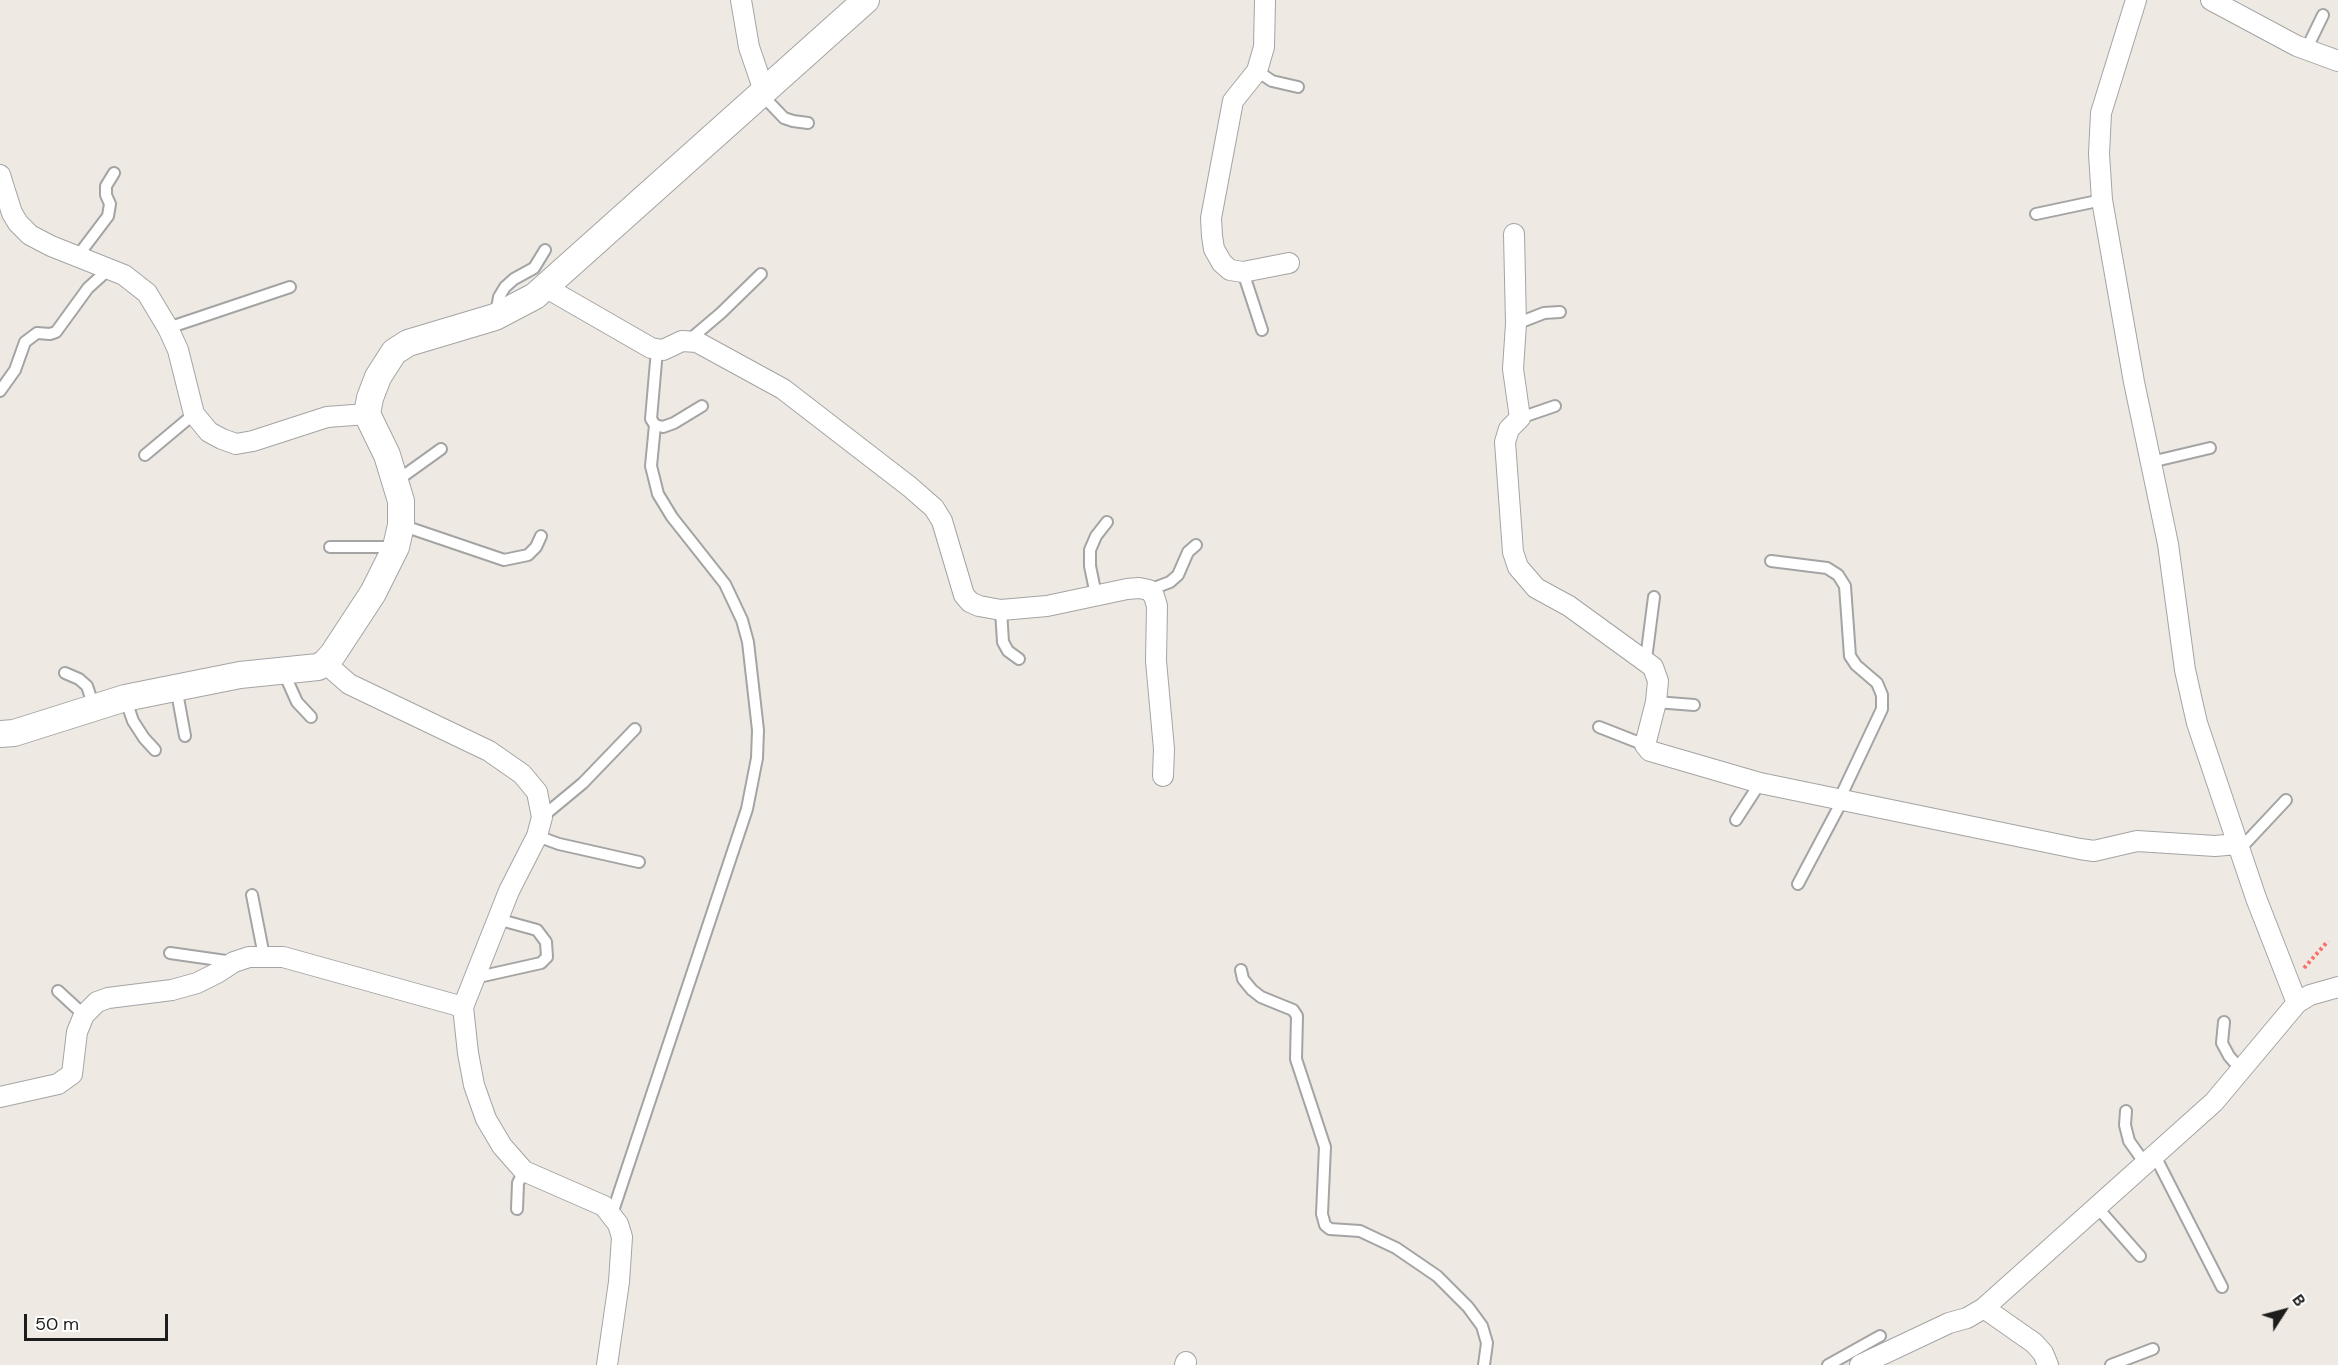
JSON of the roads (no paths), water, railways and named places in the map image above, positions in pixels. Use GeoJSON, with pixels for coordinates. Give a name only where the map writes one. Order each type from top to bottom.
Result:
{"type":"FeatureCollection","features":[{"type":"Feature","properties":{"kind":"street"},"geometry":{"type":"LineString","coordinates":[[741,0],[749,47],[763,92]]}},
{"type":"Feature","properties":{"kind":"street"},"geometry":{"type":"LineString","coordinates":[[0,734],[14,733],[125,698],[240,675],[318,667],[325,663],[373,593],[398,536],[401,501],[387,455],[367,414],[378,377],[399,347],[495,317],[519,306],[545,287],[866,0]]}},
{"type":"Feature","properties":{"kind":"street"},"geometry":{"type":"LineString","coordinates":[[1265,0],[1264,47],[1257,71],[1233,101],[1211,218],[1214,249],[1222,263],[1230,270],[1243,272],[1289,262]]}},
{"type":"Feature","properties":{"kind":"street"},"geometry":{"type":"LineString","coordinates":[[2136,0],[2102,113],[2099,154],[2102,200],[2134,382],[2171,563],[2189,689],[2197,723],[2256,898],[2297,1003]]}},
{"type":"Feature","properties":{"kind":"street"},"geometry":{"type":"LineString","coordinates":[[2211,0],[2306,50],[2338,61]]}},
{"type":"Feature","properties":{"kind":"street"},"geometry":{"type":"LineString","coordinates":[[0,175],[12,213],[30,235],[77,257],[110,268],[124,275],[147,293],[178,350],[194,414],[209,432],[236,444],[253,441],[327,417],[367,414]]}},
{"type":"Feature","properties":{"kind":"street"},"geometry":{"type":"LineString","coordinates":[[1514,234],[1516,324],[1513,369],[1520,418],[1509,429],[1505,442],[1513,552],[1524,577],[1536,588],[1569,606],[1646,659],[1657,673],[1656,702],[1645,746],[1650,751],[1760,783],[2080,849],[2094,851],[2137,841],[2198,846],[2239,846]]}},
{"type":"Feature","properties":{"kind":"street"},"geometry":{"type":"LineString","coordinates":[[545,287],[657,350],[663,350],[681,341],[697,342],[783,389],[934,508],[942,521],[964,595],[970,602],[1001,610],[1047,606],[1139,588],[1149,590],[1157,606],[1156,661],[1164,749],[1163,776]]}},
{"type":"Feature","properties":{"kind":"street"},"geometry":{"type":"LineString","coordinates":[[325,663],[349,684],[489,752],[522,774],[537,792],[540,827],[508,891],[463,1007],[474,1085],[486,1119],[502,1146],[524,1170],[604,1206],[618,1224],[622,1237],[619,1282],[607,1365]]}},
{"type":"Feature","properties":{"kind":"street"},"geometry":{"type":"LineString","coordinates":[[0,1096],[58,1084],[72,1074],[76,1040],[84,1015],[90,1006],[108,998],[172,990],[197,983],[234,962],[264,956],[283,957],[331,969],[463,1007]]}},
{"type":"Feature","properties":{"kind":"street"},"geometry":{"type":"LineString","coordinates":[[1860,1365],[1949,1323],[1967,1318],[1984,1308],[2214,1102],[2297,1003],[2310,995],[2338,987]]}},
{"type":"Feature","properties":{"kind":"street"},"geometry":{"type":"LineString","coordinates":[[1984,1308],[2034,1343],[2043,1353],[2048,1365]]}},
{"type":"Feature","properties":{"kind":"lane"},"geometry":{"type":"LineString","coordinates":[[2306,50],[2322,15]]}},
{"type":"Feature","properties":{"kind":"lane"},"geometry":{"type":"LineString","coordinates":[[1257,71],[1272,81],[1298,87]]}},
{"type":"Feature","properties":{"kind":"lane"},"geometry":{"type":"LineString","coordinates":[[763,92],[784,118],[808,123]]}},
{"type":"Feature","properties":{"kind":"lane"},"geometry":{"type":"LineString","coordinates":[[77,257],[108,216],[110,204],[106,195],[106,186],[114,173]]}},
{"type":"Feature","properties":{"kind":"lane"},"geometry":{"type":"LineString","coordinates":[[2036,214],[2102,200]]}},
{"type":"Feature","properties":{"kind":"lane"},"geometry":{"type":"LineString","coordinates":[[495,317],[499,297],[505,287],[534,268],[545,250]]}},
{"type":"Feature","properties":{"kind":"lane"},"geometry":{"type":"LineString","coordinates":[[0,391],[15,370],[25,342],[37,333],[57,332],[87,288],[110,268]]}},
{"type":"Feature","properties":{"kind":"lane"},"geometry":{"type":"LineString","coordinates":[[1243,272],[1262,330]]}},
{"type":"Feature","properties":{"kind":"lane"},"geometry":{"type":"LineString","coordinates":[[688,341],[761,274]]}},
{"type":"Feature","properties":{"kind":"lane"},"geometry":{"type":"LineString","coordinates":[[168,328],[290,287]]}},
{"type":"Feature","properties":{"kind":"lane"},"geometry":{"type":"LineString","coordinates":[[1516,324],[1544,313],[1560,312]]}},
{"type":"Feature","properties":{"kind":"lane"},"geometry":{"type":"LineString","coordinates":[[612,1214],[747,809],[757,758],[758,730],[748,642],[742,620],[725,584],[672,517],[658,494],[651,466],[655,425],[651,419],[657,350]]}},
{"type":"Feature","properties":{"kind":"lane"},"geometry":{"type":"LineString","coordinates":[[655,425],[663,427],[674,423],[702,406]]}},
{"type":"Feature","properties":{"kind":"lane"},"geometry":{"type":"LineString","coordinates":[[1520,418],[1555,406]]}},
{"type":"Feature","properties":{"kind":"lane"},"geometry":{"type":"LineString","coordinates":[[145,455],[194,414]]}},
{"type":"Feature","properties":{"kind":"lane"},"geometry":{"type":"LineString","coordinates":[[2151,462],[2210,448]]}},
{"type":"Feature","properties":{"kind":"lane"},"geometry":{"type":"LineString","coordinates":[[395,482],[441,450]]}},
{"type":"Feature","properties":{"kind":"lane"},"geometry":{"type":"LineString","coordinates":[[1096,595],[1090,566],[1090,550],[1096,536],[1107,522]]}},
{"type":"Feature","properties":{"kind":"lane"},"geometry":{"type":"LineString","coordinates":[[330,547],[398,536],[504,560],[528,555],[536,547],[541,536]]}},
{"type":"Feature","properties":{"kind":"lane"},"geometry":{"type":"LineString","coordinates":[[1149,590],[1170,582],[1178,575],[1188,552],[1196,545]]}},
{"type":"Feature","properties":{"kind":"lane"},"geometry":{"type":"LineString","coordinates":[[1771,561],[1827,568],[1838,575],[1845,586],[1850,656],[1856,665],[1877,683],[1882,695],[1882,709],[1840,801],[1798,884]]}},
{"type":"Feature","properties":{"kind":"lane"},"geometry":{"type":"LineString","coordinates":[[1646,659],[1654,597]]}},
{"type":"Feature","properties":{"kind":"lane"},"geometry":{"type":"LineString","coordinates":[[1001,610],[1003,642],[1008,651],[1019,659]]}},
{"type":"Feature","properties":{"kind":"lane"},"geometry":{"type":"LineString","coordinates":[[283,671],[297,702],[311,717]]}},
{"type":"Feature","properties":{"kind":"lane"},"geometry":{"type":"LineString","coordinates":[[65,673],[80,679],[87,686],[95,707]]}},
{"type":"Feature","properties":{"kind":"lane"},"geometry":{"type":"LineString","coordinates":[[176,687],[185,736]]}},
{"type":"Feature","properties":{"kind":"lane"},"geometry":{"type":"LineString","coordinates":[[125,698],[133,721],[155,750]]}},
{"type":"Feature","properties":{"kind":"lane"},"geometry":{"type":"LineString","coordinates":[[1656,702],[1694,705]]}},
{"type":"Feature","properties":{"kind":"lane"},"geometry":{"type":"LineString","coordinates":[[1599,727],[1645,746]]}},
{"type":"Feature","properties":{"kind":"lane"},"geometry":{"type":"LineString","coordinates":[[635,729],[540,827],[560,844],[639,862]]}},
{"type":"Feature","properties":{"kind":"lane"},"geometry":{"type":"LineString","coordinates":[[1736,820],[1760,783]]}},
{"type":"Feature","properties":{"kind":"lane"},"geometry":{"type":"LineString","coordinates":[[2239,846],[2286,800]]}},
{"type":"Feature","properties":{"kind":"lane"},"geometry":{"type":"LineString","coordinates":[[252,895],[264,956]]}},
{"type":"Feature","properties":{"kind":"lane"},"geometry":{"type":"LineString","coordinates":[[474,978],[541,963],[548,957],[546,942],[537,930],[497,919]]}},
{"type":"Feature","properties":{"kind":"lane"},"geometry":{"type":"LineString","coordinates":[[170,953],[234,962]]}},
{"type":"Feature","properties":{"kind":"lane"},"geometry":{"type":"LineString","coordinates":[[1241,970],[1243,979],[1261,998],[1293,1010],[1297,1016],[1296,1059],[1325,1147],[1322,1214],[1325,1225],[1330,1229],[1360,1231],[1396,1248],[1437,1276],[1468,1307],[1482,1326],[1487,1343],[1484,1365]]}},
{"type":"Feature","properties":{"kind":"lane"},"geometry":{"type":"LineString","coordinates":[[58,991],[84,1015]]}},
{"type":"Feature","properties":{"kind":"lane"},"geometry":{"type":"LineString","coordinates":[[2224,1022],[2222,1043],[2241,1070]]}},
{"type":"Feature","properties":{"kind":"lane"},"geometry":{"type":"LineString","coordinates":[[2126,1111],[2125,1125],[2129,1141],[2149,1158],[2222,1287]]}},
{"type":"Feature","properties":{"kind":"lane"},"geometry":{"type":"LineString","coordinates":[[517,1209],[518,1183],[524,1170]]}},
{"type":"Feature","properties":{"kind":"lane"},"geometry":{"type":"LineString","coordinates":[[2096,1206],[2140,1256]]}},
{"type":"Feature","properties":{"kind":"lane"},"geometry":{"type":"LineString","coordinates":[[1828,1365],[1880,1336]]}},
{"type":"Feature","properties":{"kind":"lane"},"geometry":{"type":"LineString","coordinates":[[2111,1365],[2153,1349]]}}]}
